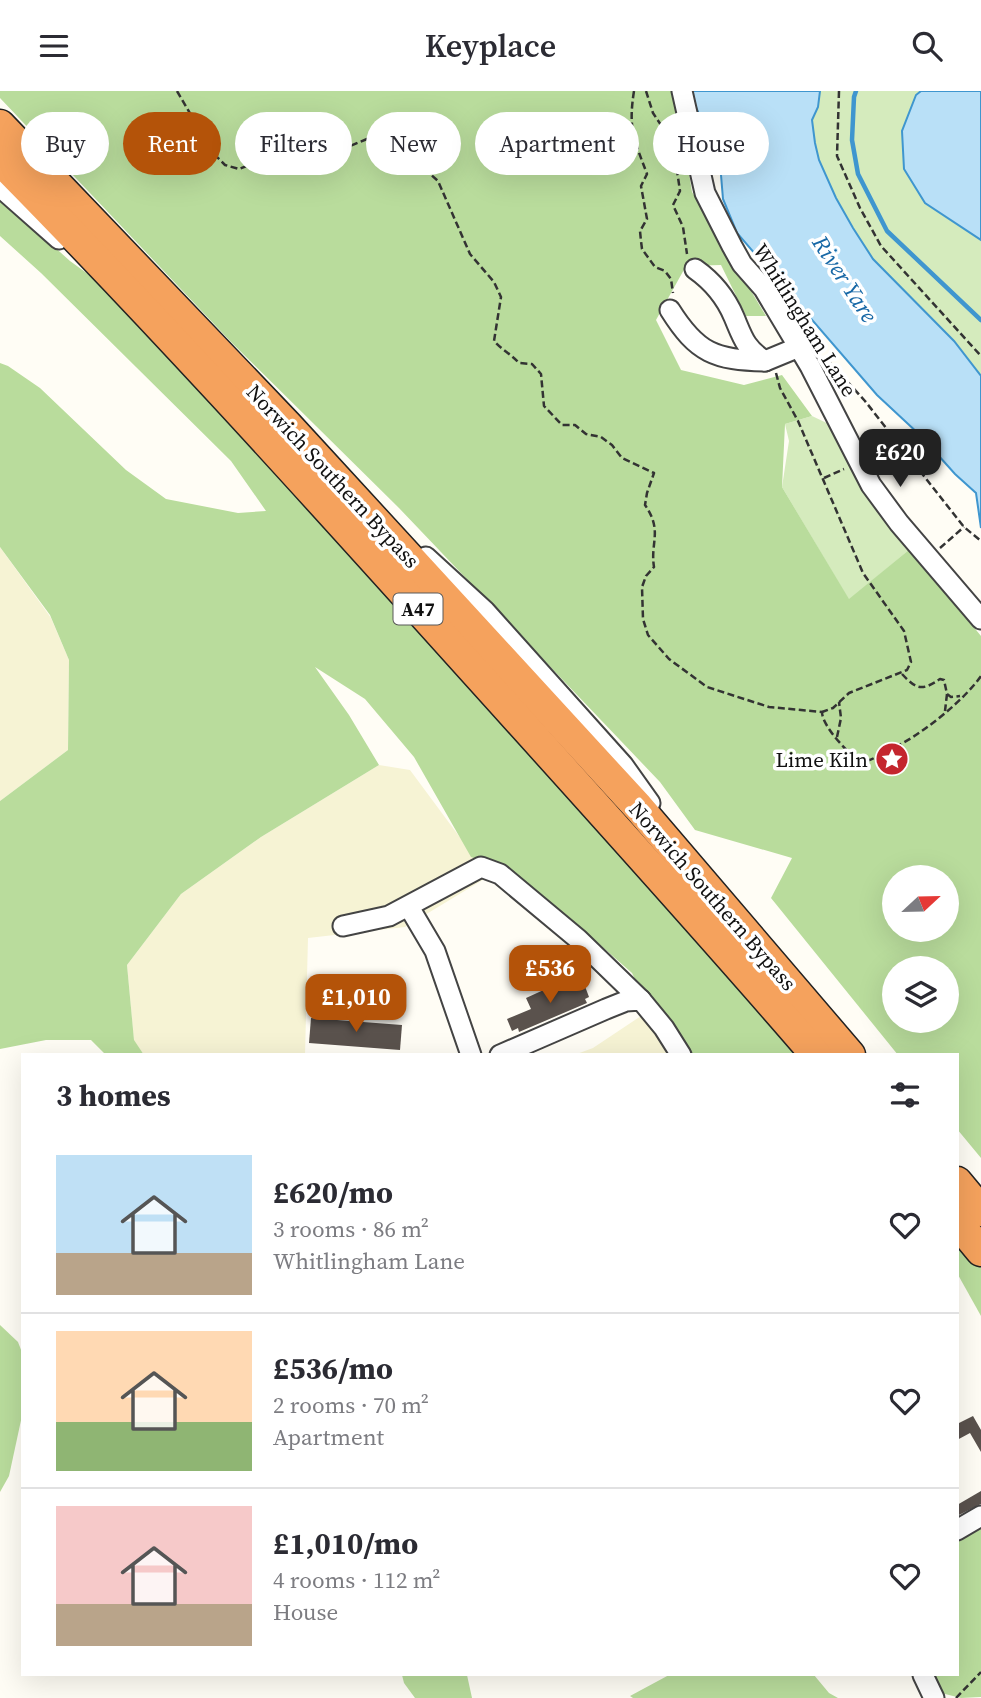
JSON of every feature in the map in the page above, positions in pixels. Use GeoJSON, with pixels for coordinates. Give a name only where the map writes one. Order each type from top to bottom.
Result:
{"type":"FeatureCollection","features":[{"type":"Feature","properties":{"kind":"highway","name":"Norwich Southern Bypass"},"geometry":{"type":"LineString","coordinates":[[0,125],[288,426],[638,807],[848,1053]]}},
{"type":"Feature","properties":{"kind":"highway","name":"Norwich Southern Bypass"},"geometry":{"type":"LineString","coordinates":[[0,160],[124,288],[297,475],[716,938],[814,1053]]}},
{"type":"Feature","properties":{"kind":"highway"},"geometry":{"type":"LineString","coordinates":[[959,1184],[981,1210]]}},
{"type":"Feature","properties":{"kind":"highway"},"geometry":{"type":"LineString","coordinates":[[959,1224],[981,1251]]}},
{"type":"Feature","properties":{"kind":"street","name":"Whitlingham Lane"},"geometry":{"type":"LineString","coordinates":[[682,91],[705,193],[743,264],[764,289],[799,347],[837,414],[871,485],[899,523],[981,619]]}},
{"type":"Feature","properties":{"kind":"street"},"geometry":{"type":"LineString","coordinates":[[0,187],[76,254],[124,288]]}},
{"type":"Feature","properties":{"kind":"street"},"geometry":{"type":"LineString","coordinates":[[695,269],[707,277],[722,295],[734,316],[740,336],[754,354],[769,360]]}},
{"type":"Feature","properties":{"kind":"street"},"geometry":{"type":"LineString","coordinates":[[670,310],[696,345],[715,355],[740,361],[769,360],[799,347]]}},
{"type":"Feature","properties":{"kind":"street"},"geometry":{"type":"LineString","coordinates":[[343,926],[389,916],[481,867],[500,874],[578,939],[641,1000],[680,1053]]}},
{"type":"Feature","properties":{"kind":"street"},"geometry":{"type":"LineString","coordinates":[[409,907],[435,951],[470,1053]]}},
{"type":"Feature","properties":{"kind":"street"},"geometry":{"type":"LineString","coordinates":[[505,1053],[606,1009],[641,1000]]}},
{"type":"Feature","properties":{"kind":"street"},"geometry":{"type":"LineString","coordinates":[[959,1529],[981,1516]]}},
{"type":"Feature","properties":{"kind":"street"},"geometry":{"type":"LineString","coordinates":[[923,1676],[934,1698]]}},
{"type":"Feature","properties":{"kind":"path"},"geometry":{"type":"LineString","coordinates":[[177,91],[213,153],[225,165],[239,169],[283,154],[321,158],[367,139],[378,143],[387,154],[418,163],[428,170],[438,181],[470,254],[494,282],[501,297],[494,341],[511,353],[519,363],[532,364],[541,374],[544,406],[562,425],[575,425],[586,434],[601,436],[622,458],[654,473],[645,505],[653,517],[656,546],[652,555],[654,567],[646,576],[642,587],[643,619],[648,635],[669,659],[707,687],[769,707],[822,712],[833,708],[859,688],[901,673],[911,662],[904,631],[863,573],[769,360]]}},
{"type":"Feature","properties":{"kind":"path"},"geometry":{"type":"LineString","coordinates":[[634,91],[630,124],[647,174],[641,186],[646,219],[640,231],[640,241],[642,249],[655,267],[665,271],[671,279],[674,295],[670,310]]}},
{"type":"Feature","properties":{"kind":"path"},"geometry":{"type":"LineString","coordinates":[[646,91],[653,113],[663,128],[675,157],[680,191],[673,205],[684,227],[688,255],[695,269]]}},
{"type":"Feature","properties":{"kind":"path"},"geometry":{"type":"LineString","coordinates":[[839,91],[837,156],[860,208],[881,246],[981,356]]}},
{"type":"Feature","properties":{"kind":"path"},"geometry":{"type":"LineString","coordinates":[[821,353],[865,401],[964,527],[981,541]]}},
{"type":"Feature","properties":{"kind":"path"},"geometry":{"type":"LineString","coordinates":[[930,557],[964,527]]}},
{"type":"Feature","properties":{"kind":"path"},"geometry":{"type":"LineString","coordinates":[[901,673],[919,687],[927,688],[940,679],[944,680],[947,694],[945,711]]}},
{"type":"Feature","properties":{"kind":"path"},"geometry":{"type":"LineString","coordinates":[[822,712],[822,721],[843,747],[860,762],[871,761],[888,749],[905,743],[981,677]]}},
{"type":"Feature","properties":{"kind":"path"},"geometry":{"type":"LineString","coordinates":[[947,694],[956,698],[964,694]]}},
{"type":"Feature","properties":{"kind":"path"},"geometry":{"type":"LineString","coordinates":[[837,737],[841,718],[839,701]]}},
{"type":"Feature","properties":{"kind":"path"},"geometry":{"type":"LineString","coordinates":[[956,1698],[981,1672]]}},
{"type":"Feature","properties":{"kind":"shaded area"},"geometry":{"type":"Polygon","coordinates":[[[0,547],[51,618],[69,660],[68,750],[0,801],[0,547]]]}},
{"type":"Feature","properties":{"kind":"shaded area"},"geometry":{"type":"Polygon","coordinates":[[[379,765],[410,770],[473,855],[500,867],[405,927],[308,938],[305,1053],[143,1053],[134,1041],[127,965],[181,894],[261,837],[379,765]]]}},
{"type":"Feature","properties":{"kind":"shaded area"},"geometry":{"type":"Polygon","coordinates":[[[650,1010],[680,1053],[579,1053],[593,1048],[650,1010]]]}},
{"type":"Feature","properties":{"kind":"green space"},"geometry":{"type":"Polygon","coordinates":[[[0,91],[671,91],[677,112],[653,112],[653,175],[689,175],[692,192],[766,316],[746,316],[721,265],[686,266],[656,320],[681,370],[744,385],[782,375],[812,416],[785,424],[782,487],[849,599],[910,549],[981,636],[981,1158],[959,1131],[959,1053],[896,1053],[771,898],[792,858],[695,830],[660,782],[399,508],[231,342],[73,175],[109,175],[109,112],[21,112],[21,120],[0,98],[0,91]]]}},
{"type":"Feature","properties":{"kind":"green space"},"geometry":{"type":"Polygon","coordinates":[[[820,91],[981,91],[981,376],[954,341],[873,259],[836,198],[819,160],[815,143],[812,120],[818,107],[820,91]]]}},
{"type":"Feature","properties":{"kind":"green space"},"geometry":{"type":"Polygon","coordinates":[[[0,198],[70,261],[117,295],[805,1053],[680,1053],[650,1010],[632,973],[574,922],[500,867],[471,857],[414,757],[365,699],[315,667],[349,715],[379,765],[261,837],[181,894],[127,965],[134,1040],[143,1053],[104,1053],[91,1040],[46,1040],[0,1049],[0,801],[68,750],[69,660],[50,615],[0,547],[0,363],[40,388],[126,470],[166,499],[238,513],[266,511],[231,461],[41,273],[0,236],[0,198]]]}},
{"type":"Feature","properties":{"kind":"green space"},"geometry":{"type":"Polygon","coordinates":[[[812,416],[833,426],[866,491],[885,520],[910,549],[849,600],[782,487],[789,441],[785,424],[812,416]]]}},
{"type":"Feature","properties":{"kind":"green space"},"geometry":{"type":"Polygon","coordinates":[[[959,1235],[981,1261],[981,1316],[959,1277],[959,1235]]]}},
{"type":"Feature","properties":{"kind":"green space"},"geometry":{"type":"Polygon","coordinates":[[[0,1325],[18,1342],[21,1350],[21,1420],[9,1476],[0,1492],[0,1325]]]}},
{"type":"Feature","properties":{"kind":"green space"},"geometry":{"type":"Polygon","coordinates":[[[981,1523],[981,1697],[961,1698],[941,1693],[932,1676],[959,1676],[959,1535],[981,1523]]]}},
{"type":"Feature","properties":{"kind":"green space"},"geometry":{"type":"Polygon","coordinates":[[[402,1676],[467,1676],[472,1698],[415,1698],[402,1676]]]}},
{"type":"Feature","properties":{"kind":"green space"},"geometry":{"type":"Polygon","coordinates":[[[667,1676],[815,1676],[829,1693],[838,1698],[633,1698],[630,1696],[667,1676]]]}},
{"type":"Feature","properties":{"kind":"water","name":"River Yare"},"geometry":{"type":"Polygon","coordinates":[[[689,91],[820,91],[818,107],[812,120],[815,143],[819,160],[836,198],[873,259],[954,341],[981,376],[981,528],[976,493],[877,395],[737,233],[723,199],[721,175],[769,175],[769,112],[698,112],[689,91]]]}},
{"type":"Feature","properties":{"kind":"water"},"geometry":{"type":"Polygon","coordinates":[[[921,91],[981,91],[981,240],[925,203],[904,169],[902,131],[916,95],[921,91]]]}},
{"type":"Feature","properties":{"kind":"building"},"geometry":{"type":"Polygon","coordinates":[[[583,981],[589,997],[585,999],[587,1003],[519,1032],[518,1028],[512,1031],[507,1019],[531,1009],[526,998],[559,983],[562,990],[583,981]]]}},
{"type":"Feature","properties":{"kind":"building"},"geometry":{"type":"Polygon","coordinates":[[[311,1018],[402,1025],[400,1050],[309,1043],[311,1018]]]}},
{"type":"Feature","properties":{"kind":"building"},"geometry":{"type":"Polygon","coordinates":[[[973,1416],[981,1430],[981,1452],[970,1433],[959,1439],[959,1423],[973,1416]]]}},
{"type":"Feature","properties":{"kind":"building"},"geometry":{"type":"Polygon","coordinates":[[[981,1491],[981,1504],[959,1515],[959,1504],[981,1491]]]}},
{"type":"Feature","properties":{"kind":"waterway"},"geometry":{"type":"LineString","coordinates":[[856,91],[852,140],[858,174],[887,231],[981,320]]}},
{"type":"Feature","properties":{"kind":"place","name":"Lime Kiln"},"geometry":{"type":"Point","coordinates":[892,759]}}]}
